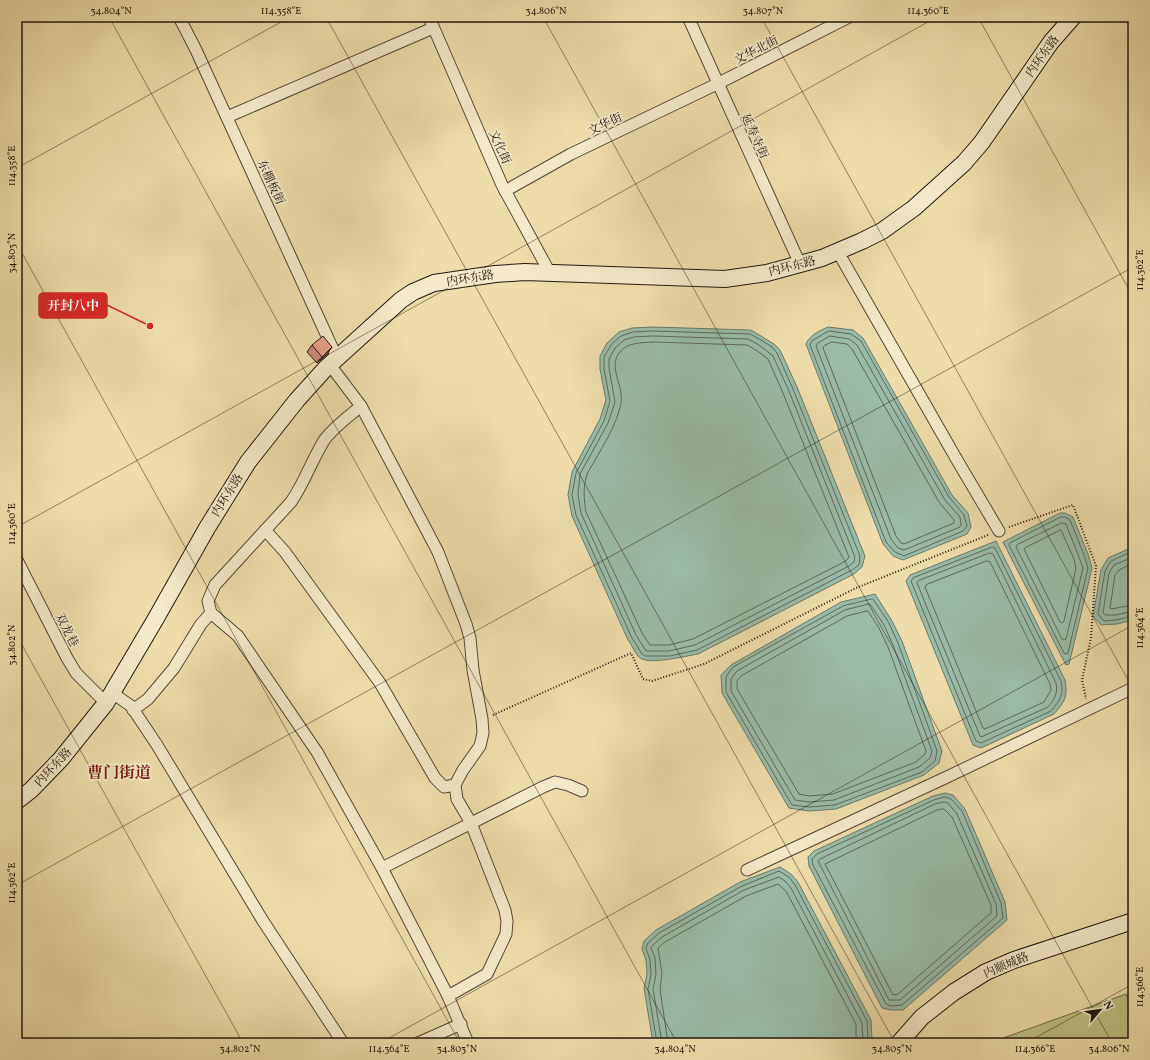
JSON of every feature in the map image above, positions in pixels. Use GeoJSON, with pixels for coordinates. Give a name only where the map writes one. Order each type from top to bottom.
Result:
{"type":"FeatureCollection","features":[{"type":"Feature","properties":{"kind":"street","name":"东棚板街"},"geometry":{"type":"LineString","coordinates":[[179,17],[227,117],[334,361],[362,406],[438,552],[450,581],[470,638],[473,670],[482,719],[483,733],[480,746],[463,770],[455,785]]}},
{"type":"Feature","properties":{"kind":"street","name":"文化街"},"geometry":{"type":"LineString","coordinates":[[429,17],[506,191],[550,273]]}},
{"type":"Feature","properties":{"kind":"street","name":"延寿寺街"},"geometry":{"type":"LineString","coordinates":[[688,17],[717,84],[800,264]]}},
{"type":"Feature","properties":{"kind":"street","name":"文华北街"},"geometry":{"type":"LineString","coordinates":[[717,84],[849,17]]}},
{"type":"Feature","properties":{"kind":"street","name":"内环东路"},"geometry":{"type":"LineString","coordinates":[[17,802],[31,790],[61,759],[109,697],[207,528],[248,462],[298,400],[334,361],[401,300],[413,292],[434,283],[495,274],[525,272],[725,279],[767,273],[822,258],[838,252],[882,231],[914,208],[964,163],[982,142],[1051,42],[1073,17]]}},
{"type":"Feature","properties":{"kind":"street"},"geometry":{"type":"LineString","coordinates":[[227,117],[433,28]]}},
{"type":"Feature","properties":{"kind":"street","name":"文华街"},"geometry":{"type":"LineString","coordinates":[[506,191],[571,154],[717,84]]}},
{"type":"Feature","properties":{"kind":"street"},"geometry":{"type":"LineString","coordinates":[[838,252],[957,460],[999,530]]}},
{"type":"Feature","properties":{"kind":"street"},"geometry":{"type":"LineString","coordinates":[[362,406],[333,429],[317,454],[300,490],[291,502],[215,585],[208,601],[211,613],[238,636],[317,752],[382,868],[448,996],[468,1043]]}},
{"type":"Feature","properties":{"kind":"street"},"geometry":{"type":"LineString","coordinates":[[265,530],[285,552],[380,683],[435,778],[444,787],[455,785],[458,799],[471,823],[508,921],[506,934],[487,974],[448,996]]}},
{"type":"Feature","properties":{"kind":"street","name":"双龙巷"},"geometry":{"type":"LineString","coordinates":[[17,560],[76,673],[109,697],[131,706],[157,744],[263,921],[343,1043]]}},
{"type":"Feature","properties":{"kind":"street"},"geometry":{"type":"LineString","coordinates":[[133,710],[148,699],[174,668],[202,624],[211,613]]}},
{"type":"Feature","properties":{"kind":"street"},"geometry":{"type":"LineString","coordinates":[[747,870],[1133,688]]}},
{"type":"Feature","properties":{"kind":"street"},"geometry":{"type":"LineString","coordinates":[[382,868],[543,786],[555,782],[568,785],[582,791]]}},
{"type":"Feature","properties":{"kind":"street","name":"内顺城路"},"geometry":{"type":"LineString","coordinates":[[899,1043],[922,1017],[954,992],[986,972],[1014,960],[1133,921]]}},
{"type":"Feature","properties":{"kind":"street"},"geometry":{"type":"LineString","coordinates":[[418,1043],[461,1024]]}},
{"type":"Feature","properties":{"kind":"path"},"geometry":{"type":"LineString","coordinates":[[482,719],[631,653],[643,679],[652,680],[704,664],[856,588],[999,530],[1073,505],[1096,566],[1090,638],[1082,680],[1088,710]]}},
{"type":"Feature","properties":{"kind":"shaded area"},"geometry":{"type":"Polygon","coordinates":[[[1126,994],[1133,1012],[1133,1043],[994,1043],[1006,1037],[1126,994]]]}},
{"type":"Feature","properties":{"kind":"water"},"geometry":{"type":"Polygon","coordinates":[[[653,327],[751,330],[774,344],[780,350],[797,387],[865,556],[862,567],[854,574],[698,654],[652,661],[640,658],[628,640],[572,516],[568,495],[572,472],[600,419],[606,400],[600,369],[600,356],[607,343],[619,332],[632,328],[653,327]]]}},
{"type":"Feature","properties":{"kind":"water"},"geometry":{"type":"Polygon","coordinates":[[[828,327],[853,330],[863,338],[952,495],[968,513],[971,527],[967,534],[903,560],[893,556],[883,544],[806,344],[812,336],[828,327]]]}},
{"type":"Feature","properties":{"kind":"water"},"geometry":{"type":"Polygon","coordinates":[[[1060,513],[1065,513],[1073,517],[1092,568],[1069,664],[1066,665],[1003,542],[1060,513]]]}},
{"type":"Feature","properties":{"kind":"water"},"geometry":{"type":"Polygon","coordinates":[[[996,541],[1065,680],[1066,695],[1061,706],[1054,714],[981,748],[973,745],[906,581],[910,575],[996,541]]]}},
{"type":"Feature","properties":{"kind":"water"},"geometry":{"type":"Polygon","coordinates":[[[1133,547],[1133,620],[1117,624],[1101,625],[1093,616],[1101,570],[1108,558],[1133,547]]]}},
{"type":"Feature","properties":{"kind":"water"},"geometry":{"type":"Polygon","coordinates":[[[875,594],[892,621],[902,641],[942,751],[939,763],[924,775],[836,809],[809,811],[789,808],[722,693],[721,675],[731,665],[841,602],[875,594]]]}},
{"type":"Feature","properties":{"kind":"water"},"geometry":{"type":"Polygon","coordinates":[[[945,793],[953,795],[965,809],[1005,902],[1007,920],[903,1010],[882,1008],[809,866],[808,857],[814,851],[933,796],[945,793]]]}},
{"type":"Feature","properties":{"kind":"water"},"geometry":{"type":"Polygon","coordinates":[[[780,867],[791,874],[798,882],[871,1020],[871,1043],[653,1043],[644,988],[647,974],[646,960],[642,949],[644,941],[656,930],[740,882],[780,867]]]}},
{"type":"Feature","properties":{"kind":"building"},"geometry":{"type":"Polygon","coordinates":[[[323,336],[332,347],[322,357],[312,345],[323,336]]]}},
{"type":"Feature","properties":{"kind":"place","name":"开封八中"},"geometry":{"type":"Point","coordinates":[150,326]}},
{"type":"Feature","properties":{"kind":"district","name":"曹门街道"},"geometry":{"type":"Point","coordinates":[119,772]}}]}
